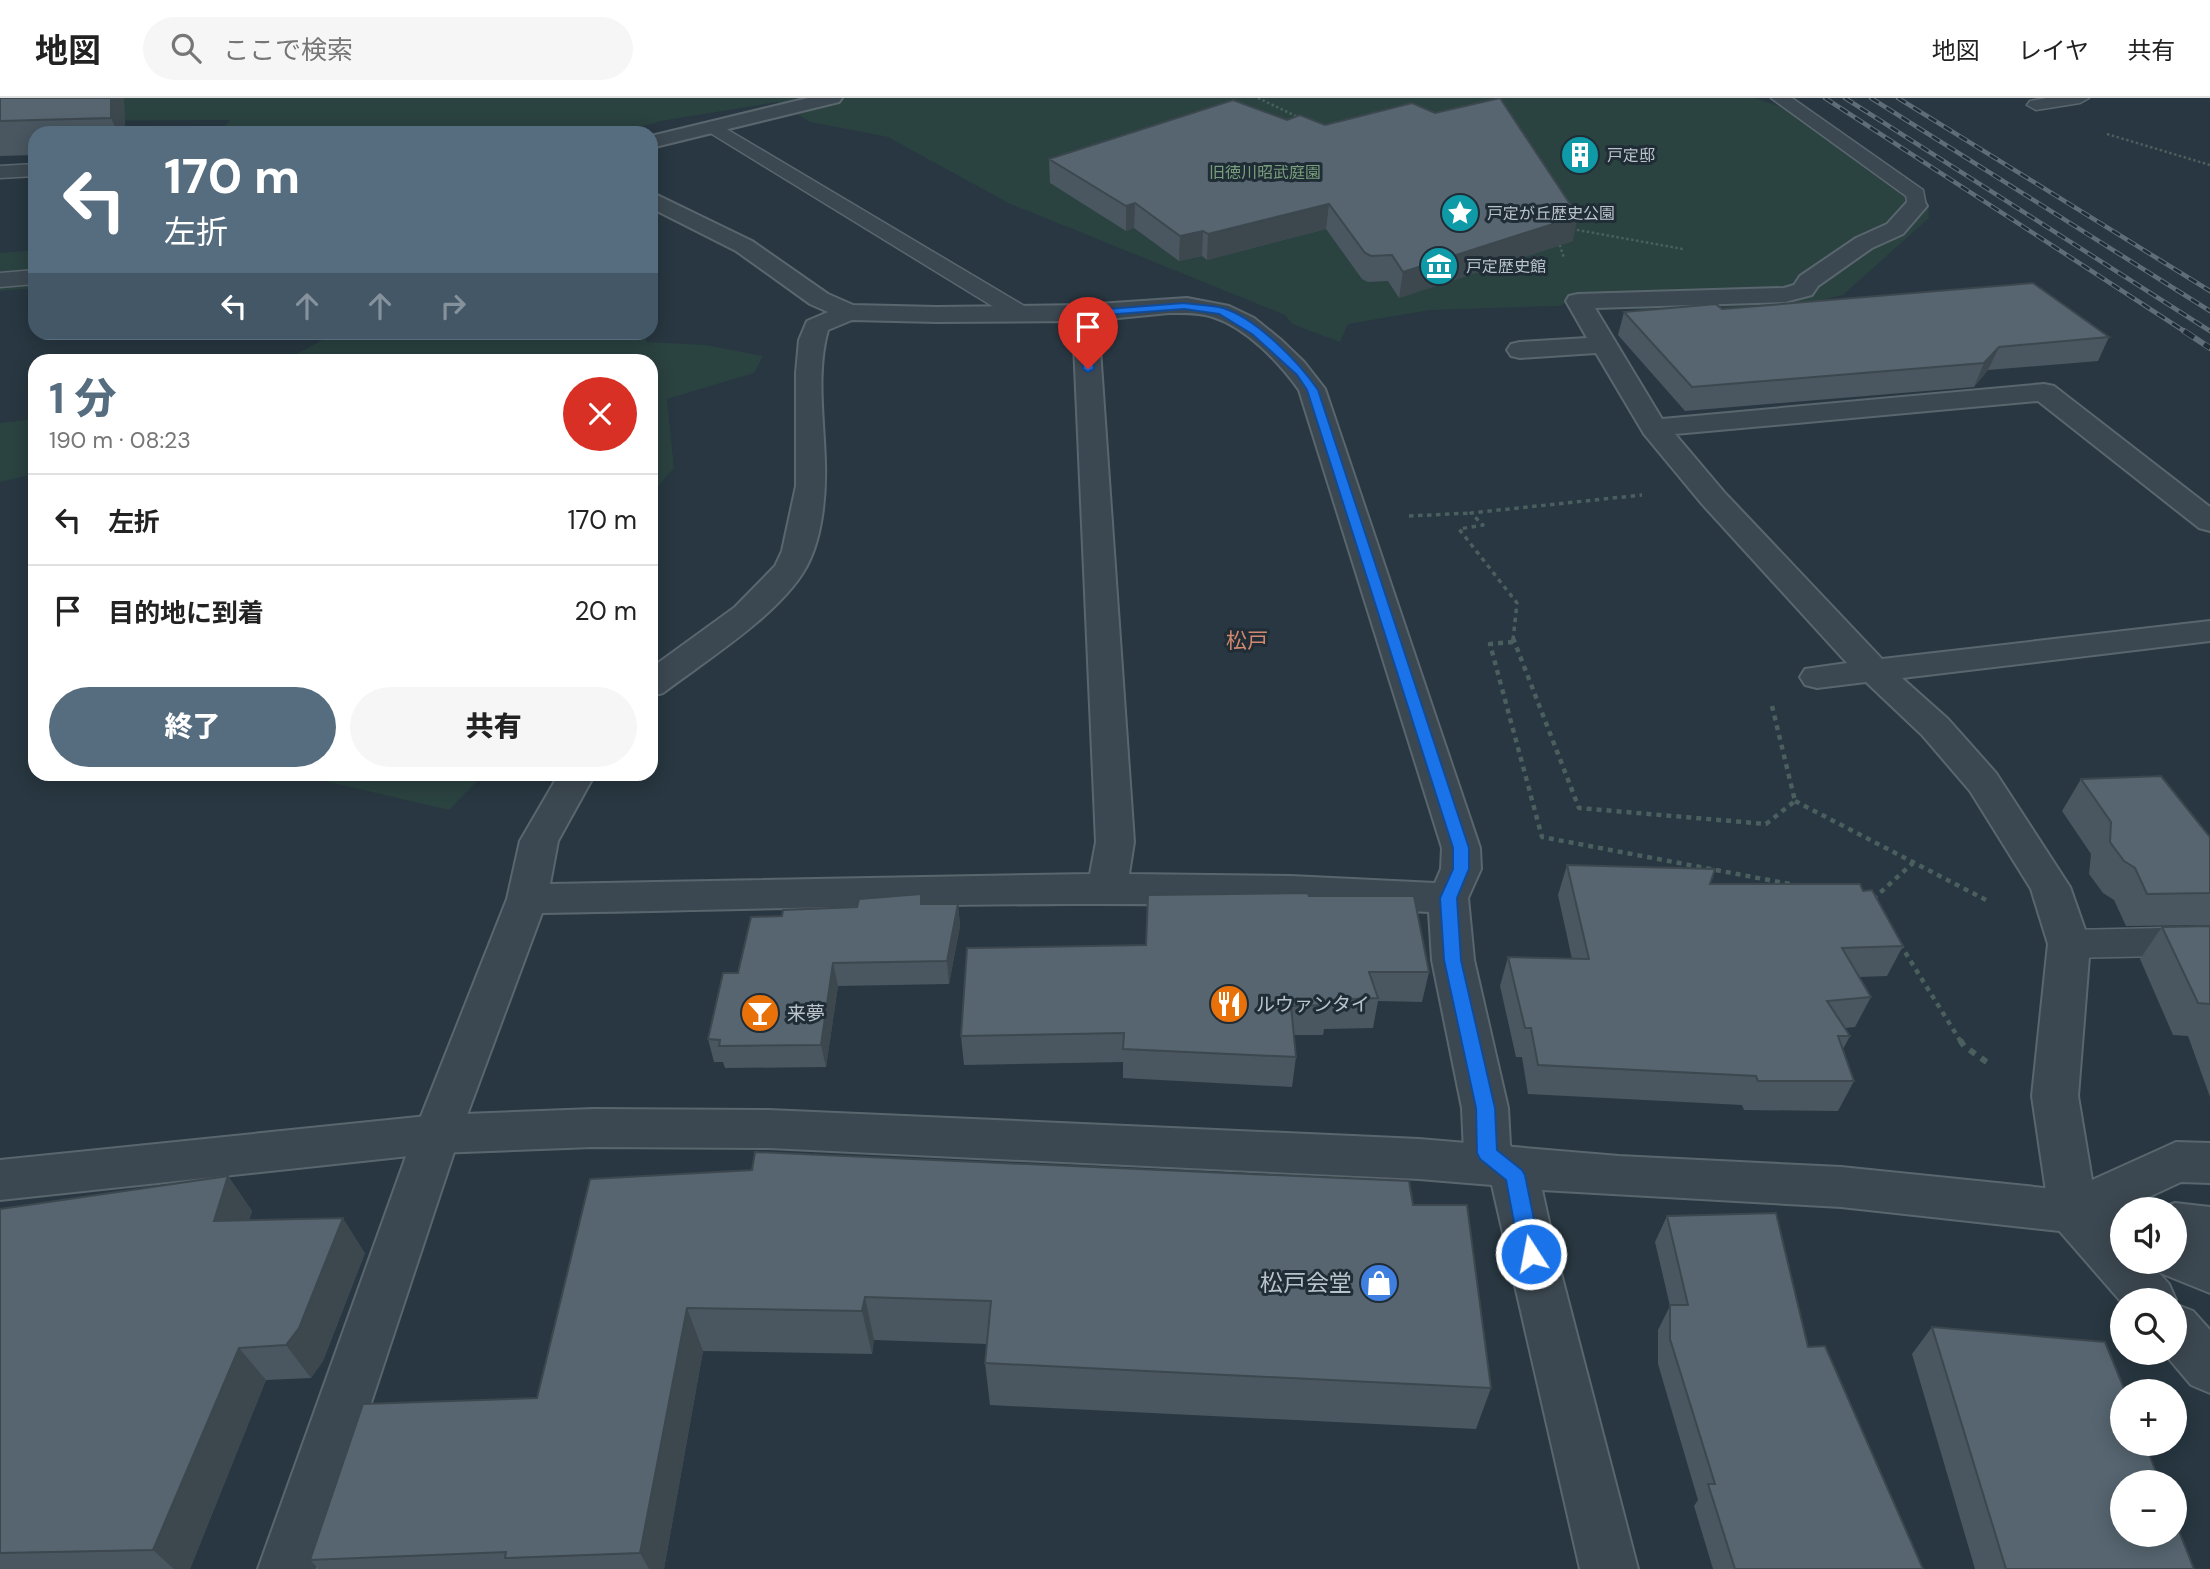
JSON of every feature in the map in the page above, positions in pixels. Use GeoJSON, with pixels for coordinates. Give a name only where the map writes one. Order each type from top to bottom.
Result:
{"type":"FeatureCollection","features":[{"type":"Feature","properties":{"kind":"street"},"geometry":{"type":"LineString","coordinates":[[658,140],[832,98]]}},
{"type":"Feature","properties":{"kind":"street"},"geometry":{"type":"LineString","coordinates":[[658,203],[744,246],[819,299],[849,312]]}},
{"type":"Feature","properties":{"kind":"street"},"geometry":{"type":"LineString","coordinates":[[1916,206],[1895,229],[1864,243],[1810,281],[1803,290],[1784,295],[1578,301],[1654,428],[1713,498],[1872,669],[1935,727],[1983,782],[2050,887],[2069,944],[2054,1096],[2073,1212],[2140,1288]]}},
{"type":"Feature","properties":{"kind":"street"},"geometry":{"type":"LineString","coordinates":[[658,680],[747,614],[789,570],[798,551],[811,486],[809,373],[816,326],[849,312],[1085,313],[1184,306],[1222,311],[1256,331],[1301,373],[1312,390],[1461,848],[1461,869],[1448,898],[1453,960],[1485,1108],[1487,1153],[1500,1166],[1515,1175],[1531,1254],[1609,1569]]}},
{"type":"Feature","properties":{"kind":"street"},"geometry":{"type":"LineString","coordinates":[[1085,313],[1115,842],[1107,888]]}},
{"type":"Feature","properties":{"kind":"street"},"geometry":{"type":"LineString","coordinates":[[1520,350],[1602,345]]}},
{"type":"Feature","properties":{"kind":"street"},"geometry":{"type":"LineString","coordinates":[[1654,428],[2043,392],[2210,522]]}},
{"type":"Feature","properties":{"kind":"street"},"geometry":{"type":"LineString","coordinates":[[1817,677],[2210,631]]}},
{"type":"Feature","properties":{"kind":"street"},"geometry":{"type":"LineString","coordinates":[[286,1569],[436,1134],[527,900],[539,841],[573,781]]}},
{"type":"Feature","properties":{"kind":"street"},"geometry":{"type":"LineString","coordinates":[[527,900],[1107,888],[1291,890],[1448,898]]}},
{"type":"Feature","properties":{"kind":"street"},"geometry":{"type":"LineString","coordinates":[[0,1180],[436,1134],[593,1128],[769,1129],[1254,1151],[1841,1187],[2110,1216]]}},
{"type":"Feature","properties":{"kind":"street"},"geometry":{"type":"LineString","coordinates":[[2073,1212],[2176,1162],[2210,1164]]}},
{"type":"Feature","properties":{"kind":"street"},"geometry":{"type":"LineString","coordinates":[[2073,1212],[2110,1228]]}},
{"type":"Feature","properties":{"kind":"street"},"geometry":{"type":"LineString","coordinates":[[2187,1225],[2210,1228]]}},
{"type":"Feature","properties":{"kind":"street"},"geometry":{"type":"LineString","coordinates":[[2187,1261],[2210,1271]]}},
{"type":"Feature","properties":{"kind":"street"},"geometry":{"type":"LineString","coordinates":[[2187,1342],[2210,1368]]}},
{"type":"Feature","properties":{"kind":"lane"},"geometry":{"type":"LineString","coordinates":[[2036,105],[2081,98]]}},
{"type":"Feature","properties":{"kind":"lane"},"geometry":{"type":"LineString","coordinates":[[1779,102],[1916,194],[1916,206]]}},
{"type":"Feature","properties":{"kind":"lane"},"geometry":{"type":"LineString","coordinates":[[713,127],[1018,312]]}},
{"type":"Feature","properties":{"kind":"lane"},"geometry":{"type":"LineString","coordinates":[[0,172],[28,170]]}},
{"type":"Feature","properties":{"kind":"lane"},"geometry":{"type":"LineString","coordinates":[[0,280],[28,278]]}},
{"type":"Feature","properties":{"kind":"lane"},"geometry":{"type":"LineString","coordinates":[[2069,944],[2210,941]]}},
{"type":"Feature","properties":{"kind":"path"},"geometry":{"type":"LineString","coordinates":[[1258,98],[1304,120]]}},
{"type":"Feature","properties":{"kind":"path"},"geometry":{"type":"LineString","coordinates":[[2036,105],[2051,114],[2110,135],[2210,165]]}},
{"type":"Feature","properties":{"kind":"path"},"geometry":{"type":"LineString","coordinates":[[1566,228],[1672,245],[1691,253]]}},
{"type":"Feature","properties":{"kind":"path"},"geometry":{"type":"LineString","coordinates":[[1649,494],[1471,513],[1483,525],[1459,529],[1517,603],[1513,642],[1579,808],[1766,824],[1795,801]]}},
{"type":"Feature","properties":{"kind":"path"},"geometry":{"type":"LineString","coordinates":[[1513,642],[1490,644],[1542,837],[1807,887]]}},
{"type":"Feature","properties":{"kind":"path"},"geometry":{"type":"LineString","coordinates":[[1770,700],[1795,801],[1993,903]]}},
{"type":"Feature","properties":{"kind":"path"},"geometry":{"type":"LineString","coordinates":[[1873,900],[1913,863]]}},
{"type":"Feature","properties":{"kind":"path"},"geometry":{"type":"LineString","coordinates":[[1859,897],[1873,900],[1880,911]]}},
{"type":"Feature","properties":{"kind":"path"},"geometry":{"type":"LineString","coordinates":[[1894,934],[1964,1046],[1991,1065]]}},
{"type":"Feature","properties":{"kind":"green space","name":"戸定が丘歴史公園"},"geometry":{"type":"Polygon","coordinates":[[[0,98],[1755,98],[1789,110],[1928,203],[1929,218],[1843,295],[1774,311],[1677,314],[1568,302],[1559,306],[1430,310],[1348,324],[1340,342],[1292,324],[1285,315],[1008,203],[888,137],[810,122],[777,102],[644,126],[225,126],[230,120],[30,121],[0,98]]]}},
{"type":"Feature","properties":{"kind":"green space"},"geometry":{"type":"Polygon","coordinates":[[[28,251],[28,289],[0,291],[0,253],[28,251]]]}},
{"type":"Feature","properties":{"kind":"green space"},"geometry":{"type":"Polygon","coordinates":[[[322,340],[646,340],[706,345],[763,356],[754,373],[667,399],[674,468],[658,486],[658,354],[297,354],[322,340]]]}},
{"type":"Feature","properties":{"kind":"green space"},"geometry":{"type":"Polygon","coordinates":[[[28,420],[28,476],[0,482],[0,423],[28,420]]]}},
{"type":"Feature","properties":{"kind":"green space"},"geometry":{"type":"Polygon","coordinates":[[[325,781],[477,781],[449,810],[325,781]]]}},
{"type":"Feature","properties":{"kind":"building"},"geometry":{"type":"Polygon","coordinates":[[[0,98],[111,98],[111,118],[0,121],[0,98]]]}},
{"type":"Feature","properties":{"kind":"building"},"geometry":{"type":"Polygon","coordinates":[[[1500,98],[1578,216],[1403,272],[1392,255],[1371,256],[1365,253],[1329,204],[1208,234],[1203,231],[1180,236],[1135,203],[1126,206],[1049,159],[1233,100],[1287,120],[1300,115],[1325,125],[1412,103],[1435,113],[1500,98]]]}},
{"type":"Feature","properties":{"kind":"building"},"geometry":{"type":"Polygon","coordinates":[[[2033,283],[2109,337],[1999,347],[1984,363],[1692,387],[1624,312],[1716,304],[1722,309],[2033,283]]]}},
{"type":"Feature","properties":{"kind":"building"},"geometry":{"type":"Polygon","coordinates":[[[2161,776],[2210,837],[2210,893],[2147,894],[2135,868],[2124,861],[2110,842],[2111,822],[2081,779],[2161,776]]]}},
{"type":"Feature","properties":{"kind":"building"},"geometry":{"type":"Polygon","coordinates":[[[1567,865],[1715,869],[1710,884],[1860,884],[1863,891],[1872,890],[1903,946],[1842,948],[1871,997],[1827,1001],[1850,1036],[1838,1036],[1854,1081],[1758,1081],[1756,1076],[1538,1065],[1531,1028],[1525,1028],[1508,957],[1589,959],[1567,865]]]}},
{"type":"Feature","properties":{"kind":"building"},"geometry":{"type":"Polygon","coordinates":[[[1308,893],[1309,896],[1414,896],[1429,972],[1369,972],[1378,998],[1327,1000],[1328,1005],[1291,1006],[1296,1057],[1123,1049],[1124,1033],[961,1036],[967,948],[1146,945],[1148,895],[1308,893]]]}},
{"type":"Feature","properties":{"kind":"building"},"geometry":{"type":"Polygon","coordinates":[[[921,894],[921,904],[958,904],[947,961],[833,963],[821,1045],[719,1046],[720,1040],[708,1039],[723,973],[738,973],[751,917],[782,916],[783,910],[857,907],[859,899],[921,894]]]}},
{"type":"Feature","properties":{"kind":"building"},"geometry":{"type":"Polygon","coordinates":[[[2210,926],[2210,1004],[2198,1003],[2162,927],[2210,926]]]}},
{"type":"Feature","properties":{"kind":"building"},"geometry":{"type":"Polygon","coordinates":[[[755,1152],[1409,1181],[1413,1205],[1467,1205],[1491,1388],[985,1363],[991,1301],[865,1297],[862,1311],[687,1308],[640,1553],[505,1558],[506,1552],[310,1560],[363,1404],[537,1398],[590,1179],[752,1170],[755,1152]]]}},
{"type":"Feature","properties":{"kind":"building"},"geometry":{"type":"Polygon","coordinates":[[[228,1176],[214,1221],[343,1218],[299,1328],[286,1345],[239,1348],[153,1550],[0,1553],[0,1209],[228,1176]]]}},
{"type":"Feature","properties":{"kind":"building"},"geometry":{"type":"Polygon","coordinates":[[[1776,1213],[1808,1347],[1825,1346],[1923,1569],[1735,1569],[1708,1484],[1715,1484],[1670,1339],[1670,1305],[1688,1305],[1667,1216],[1776,1213]]]}},
{"type":"Feature","properties":{"kind":"building"},"geometry":{"type":"Polygon","coordinates":[[[1932,1327],[2105,1342],[2110,1354],[2110,1365],[2114,1365],[2120,1379],[2110,1379],[2110,1456],[2150,1456],[2155,1470],[2110,1470],[2110,1547],[2185,1547],[2194,1569],[2006,1569],[1932,1327]]]}},
{"type":"Feature","properties":{"kind":"railway"},"geometry":{"type":"LineString","coordinates":[[1825,98],[2187,333]]}},
{"type":"Feature","properties":{"kind":"railway"},"geometry":{"type":"LineString","coordinates":[[1845,98],[2210,331]]}},
{"type":"Feature","properties":{"kind":"railway"},"geometry":{"type":"LineString","coordinates":[[1871,98],[2210,311]]}},
{"type":"Feature","properties":{"kind":"railway"},"geometry":{"type":"LineString","coordinates":[[1898,98],[2210,291]]}},
{"type":"Feature","properties":{"kind":"railway"},"geometry":{"type":"LineString","coordinates":[[2184,331],[2210,348]]}},
{"type":"Feature","properties":{"kind":"place","name":"戸定邸"},"geometry":{"type":"Point","coordinates":[1580,155]}},
{"type":"Feature","properties":{"kind":"place","name":"戸定が丘歴史公園"},"geometry":{"type":"Point","coordinates":[1460,213]}},
{"type":"Feature","properties":{"kind":"place","name":"戸定歴史館"},"geometry":{"type":"Point","coordinates":[1439,266]}},
{"type":"Feature","properties":{"kind":"place","name":"ルウァンタイ"},"geometry":{"type":"Point","coordinates":[1229,1004]}},
{"type":"Feature","properties":{"kind":"place","name":"来夢"},"geometry":{"type":"Point","coordinates":[760,1013]}},
{"type":"Feature","properties":{"kind":"place","name":"松戸会堂"},"geometry":{"type":"Point","coordinates":[1379,1283]}},
{"type":"Feature","properties":{"kind":"district","name":"松戸"},"geometry":{"type":"Point","coordinates":[1247,641]}},
{"type":"Feature","properties":{"kind":"route"},"geometry":{"type":"LineString","coordinates":[[1088,369],[1085,313],[1184,306],[1222,311],[1256,331],[1301,373],[1312,390],[1461,848],[1461,869],[1448,898],[1453,960],[1485,1108],[1487,1153],[1500,1166],[1515,1175],[1531,1254]]}},
{"type":"Feature","properties":{"kind":"park label","name":"旧徳川昭武庭園"},"geometry":{"type":"Point","coordinates":[1265,172]}}]}
